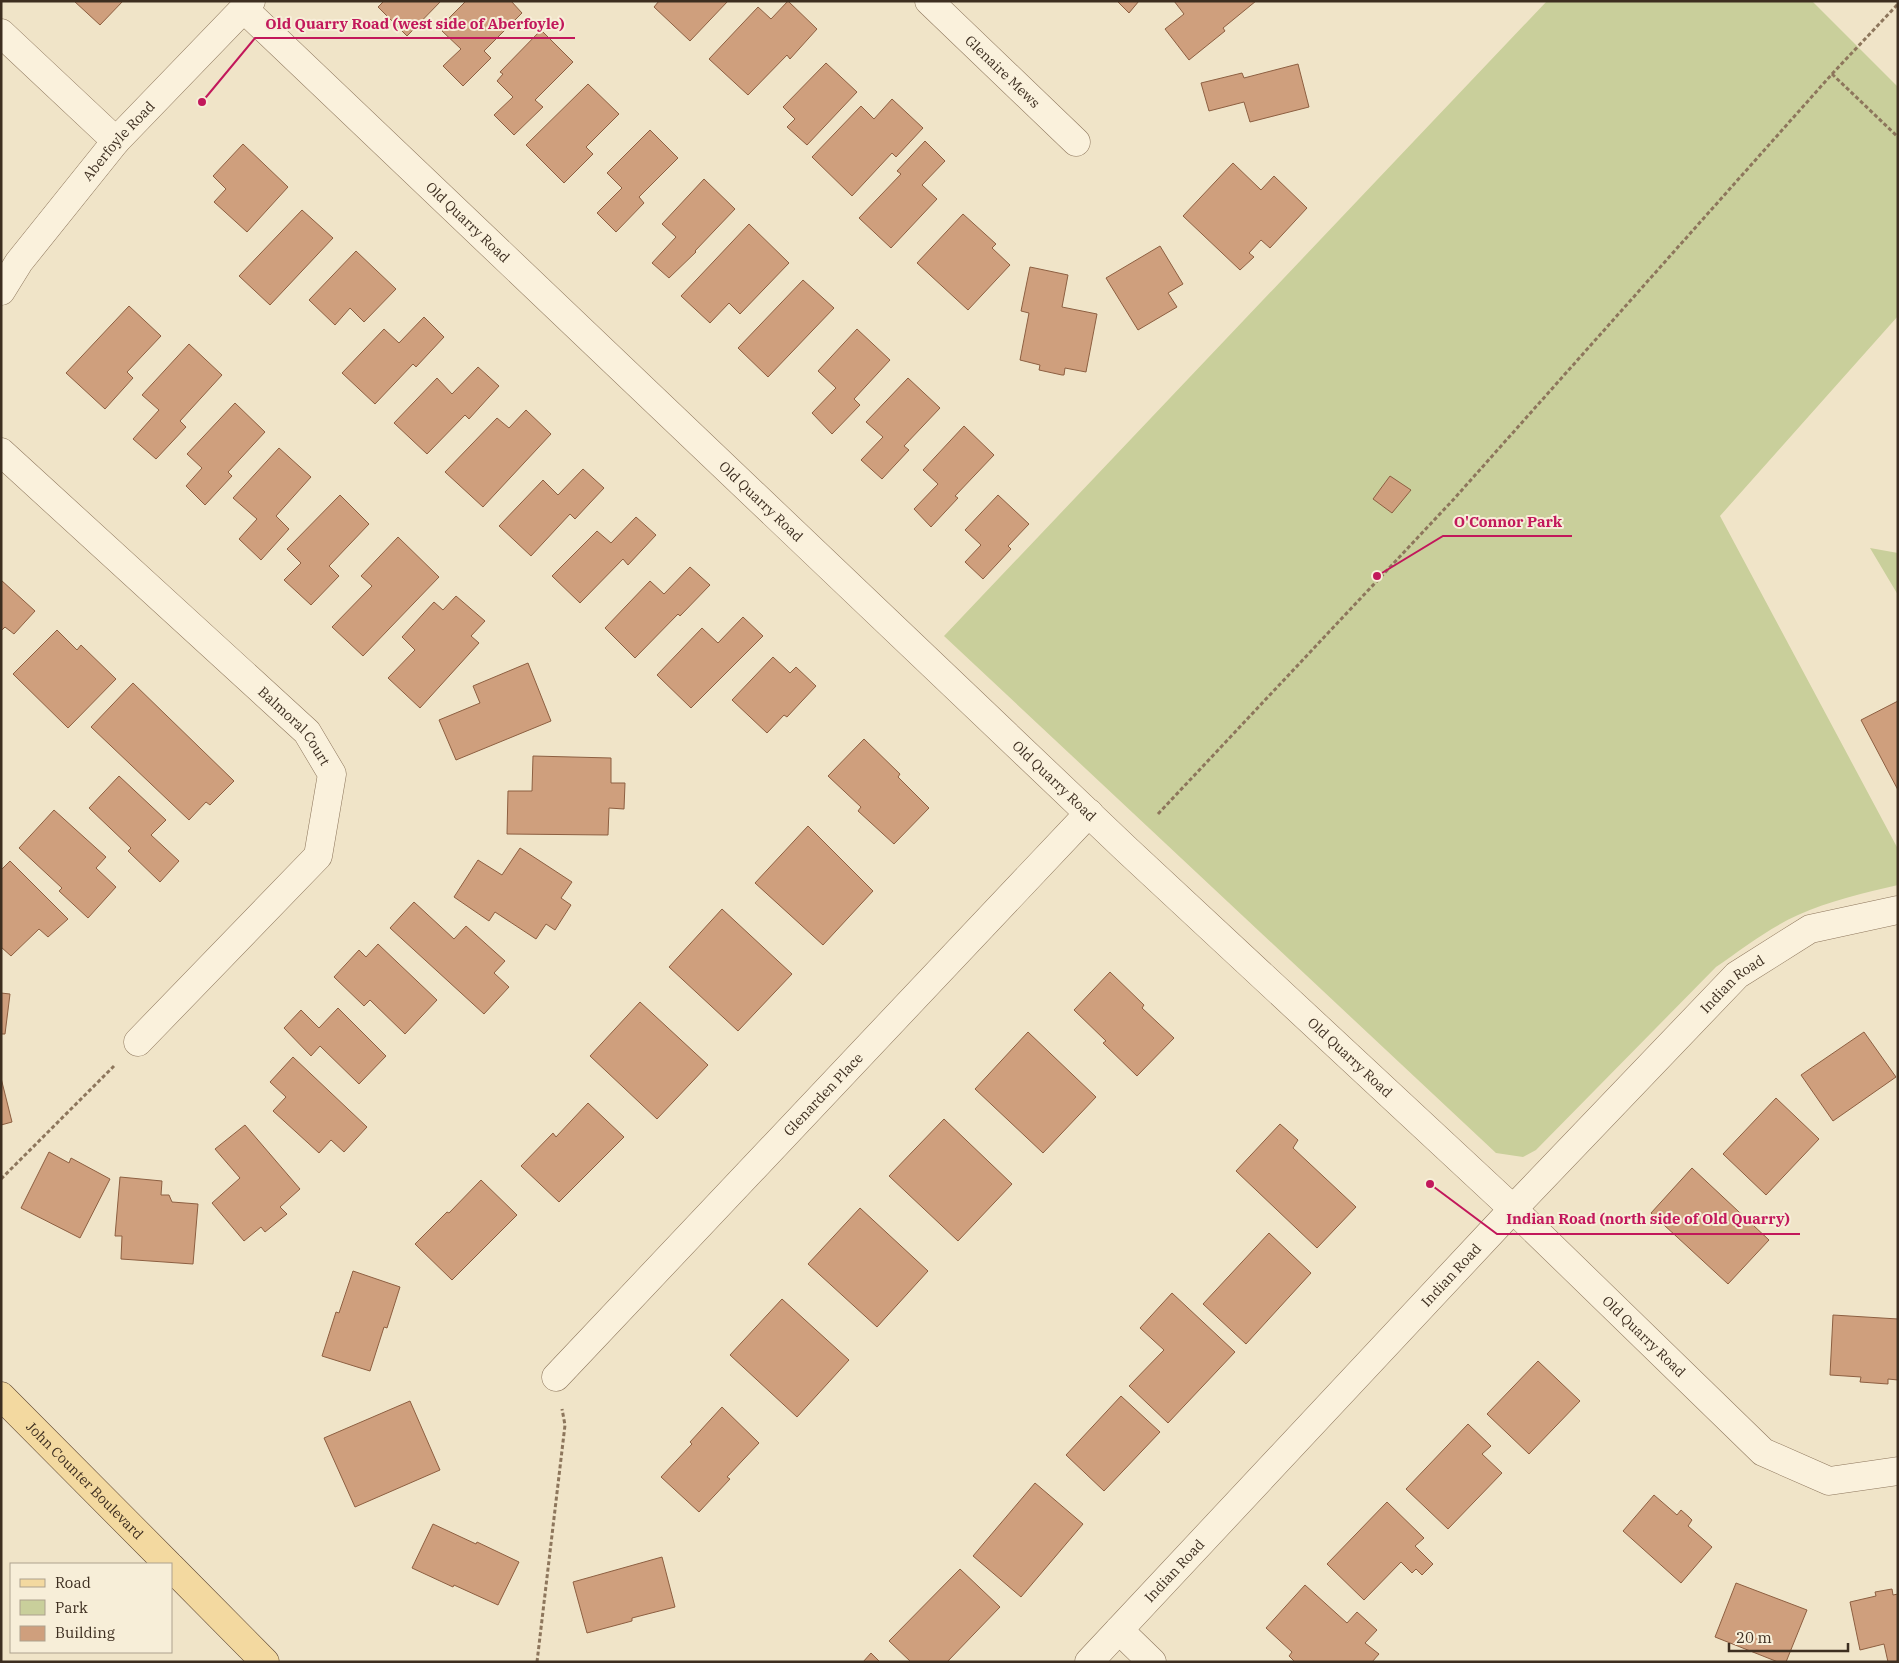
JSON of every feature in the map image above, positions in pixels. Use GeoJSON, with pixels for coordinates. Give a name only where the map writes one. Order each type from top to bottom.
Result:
{"type":"FeatureCollection","features":[{"type":"Feature","properties":{"kind":"main road","name":"John Counter Boulevard"},"geometry":{"type":"LineString","coordinates":[[1,1396],[167,1563]]}},
{"type":"Feature","properties":{"kind":"main road"},"geometry":{"type":"LineString","coordinates":[[172,1568],[265,1662]]}},
{"type":"Feature","properties":{"kind":"street","name":"Glenaire Mews"},"geometry":{"type":"LineString","coordinates":[[929,1],[1076,142]]}},
{"type":"Feature","properties":{"kind":"street","name":"Aberfoyle Road"},"geometry":{"type":"LineString","coordinates":[[1,292],[19,262],[116,140],[248,5]]}},
{"type":"Feature","properties":{"kind":"street","name":"Old Quarry Road"},"geometry":{"type":"LineString","coordinates":[[248,5],[1089,813],[1513,1209],[1763,1452],[1829,1481],[1898,1471]]}},
{"type":"Feature","properties":{"kind":"street"},"geometry":{"type":"LineString","coordinates":[[1,33],[116,140]]}},
{"type":"Feature","properties":{"kind":"street","name":"Balmoral Court"},"geometry":{"type":"LineString","coordinates":[[1,452],[307,732],[332,774],[318,856],[138,1042]]}},
{"type":"Feature","properties":{"kind":"street","name":"Glenarden Place"},"geometry":{"type":"LineString","coordinates":[[556,1377],[1089,813]]}},
{"type":"Feature","properties":{"kind":"street","name":"Indian Road"},"geometry":{"type":"LineString","coordinates":[[1089,1662],[1513,1209],[1737,975],[1810,929],[1898,910]]}},
{"type":"Feature","properties":{"kind":"street"},"geometry":{"type":"LineString","coordinates":[[1119,1630],[1152,1662]]}},
{"type":"Feature","properties":{"kind":"path"},"geometry":{"type":"LineString","coordinates":[[1158,814],[1453,500],[1832,74],[1898,4]]}},
{"type":"Feature","properties":{"kind":"path"},"geometry":{"type":"LineString","coordinates":[[1832,74],[1898,137]]}},
{"type":"Feature","properties":{"kind":"path"},"geometry":{"type":"LineString","coordinates":[[1,1179],[138,1042]]}},
{"type":"Feature","properties":{"kind":"path"},"geometry":{"type":"LineString","coordinates":[[537,1662],[565,1424],[556,1377]]}},
{"type":"Feature","properties":{"kind":"green space"},"geometry":{"type":"Polygon","coordinates":[[[1547,1],[1812,1],[1898,87],[1898,316],[1720,516],[1898,849],[1898,885],[1834,901],[1798,915],[1766,932],[1716,967],[1536,1150],[1523,1157],[1496,1153],[944,636],[1547,1]]]}},
{"type":"Feature","properties":{"kind":"green space"},"geometry":{"type":"Polygon","coordinates":[[[1870,548],[1898,553],[1898,595],[1870,548]]]}},
{"type":"Feature","properties":{"kind":"building"},"geometry":{"type":"Polygon","coordinates":[[[74,1],[123,1],[100,25],[74,1]]]}},
{"type":"Feature","properties":{"kind":"building"},"geometry":{"type":"Polygon","coordinates":[[[384,1],[441,1],[407,36],[378,7],[384,1]]]}},
{"type":"Feature","properties":{"kind":"building"},"geometry":{"type":"Polygon","coordinates":[[[466,1],[511,1],[522,13],[484,51],[491,58],[463,86],[443,66],[461,49],[442,31],[448,25],[445,22],[466,1]]]}},
{"type":"Feature","properties":{"kind":"building"},"geometry":{"type":"Polygon","coordinates":[[[659,1],[728,1],[690,41],[654,7],[659,1]]]}},
{"type":"Feature","properties":{"kind":"building"},"geometry":{"type":"Polygon","coordinates":[[[788,1],[817,29],[790,59],[787,55],[748,95],[709,59],[758,7],[771,19],[788,1]]]}},
{"type":"Feature","properties":{"kind":"building"},"geometry":{"type":"Polygon","coordinates":[[[1117,1],[1139,1],[1129,13],[1117,1]]]}},
{"type":"Feature","properties":{"kind":"building"},"geometry":{"type":"Polygon","coordinates":[[[1174,1],[1256,1],[1223,28],[1225,31],[1189,60],[1165,29],[1184,14],[1174,1]]]}},
{"type":"Feature","properties":{"kind":"building"},"geometry":{"type":"Polygon","coordinates":[[[541,30],[573,62],[535,100],[543,107],[514,135],[494,115],[513,97],[497,81],[503,74],[500,72],[541,30]]]}},
{"type":"Feature","properties":{"kind":"building"},"geometry":{"type":"Polygon","coordinates":[[[826,63],[857,92],[807,145],[787,127],[795,119],[783,107],[826,63]]]}},
{"type":"Feature","properties":{"kind":"building"},"geometry":{"type":"Polygon","coordinates":[[[1298,64],[1309,107],[1250,122],[1244,102],[1209,111],[1201,83],[1242,73],[1244,78],[1298,64]]]}},
{"type":"Feature","properties":{"kind":"building"},"geometry":{"type":"Polygon","coordinates":[[[588,84],[619,114],[586,147],[593,154],[564,183],[526,145],[588,84]]]}},
{"type":"Feature","properties":{"kind":"building"},"geometry":{"type":"Polygon","coordinates":[[[892,99],[923,128],[896,157],[892,153],[852,196],[812,157],[861,106],[874,119],[892,99]]]}},
{"type":"Feature","properties":{"kind":"building"},"geometry":{"type":"Polygon","coordinates":[[[650,130],[678,158],[639,197],[644,203],[616,232],[597,213],[622,188],[607,173],[650,130]]]}},
{"type":"Feature","properties":{"kind":"building"},"geometry":{"type":"Polygon","coordinates":[[[925,141],[945,161],[922,185],[937,199],[891,248],[859,218],[901,174],[897,171],[925,141]]]}},
{"type":"Feature","properties":{"kind":"building"},"geometry":{"type":"Polygon","coordinates":[[[243,144],[288,187],[247,232],[214,202],[226,189],[213,176],[243,144]]]}},
{"type":"Feature","properties":{"kind":"building"},"geometry":{"type":"Polygon","coordinates":[[[1233,163],[1261,190],[1274,176],[1307,208],[1270,248],[1261,240],[1249,253],[1254,257],[1240,270],[1183,216],[1233,163]]]}},
{"type":"Feature","properties":{"kind":"building"},"geometry":{"type":"Polygon","coordinates":[[[704,179],[735,209],[696,252],[669,278],[652,263],[676,237],[662,224],[704,179]]]}},
{"type":"Feature","properties":{"kind":"building"},"geometry":{"type":"Polygon","coordinates":[[[302,210],[333,238],[270,305],[239,276],[302,210]]]}},
{"type":"Feature","properties":{"kind":"building"},"geometry":{"type":"Polygon","coordinates":[[[963,214],[996,244],[992,248],[1010,265],[968,310],[917,263],[963,214]]]}},
{"type":"Feature","properties":{"kind":"building"},"geometry":{"type":"Polygon","coordinates":[[[749,224],[789,263],[740,314],[729,303],[710,323],[681,296],[749,224]]]}},
{"type":"Feature","properties":{"kind":"building"},"geometry":{"type":"Polygon","coordinates":[[[1160,246],[1183,284],[1168,293],[1177,307],[1138,330],[1106,278],[1160,246]]]}},
{"type":"Feature","properties":{"kind":"building"},"geometry":{"type":"Polygon","coordinates":[[[356,251],[396,289],[364,322],[350,308],[335,325],[309,300],[356,251]]]}},
{"type":"Feature","properties":{"kind":"building"},"geometry":{"type":"Polygon","coordinates":[[[1030,267],[1068,275],[1062,307],[1097,314],[1086,372],[1065,368],[1064,375],[1062,375],[1039,370],[1040,365],[1020,360],[1029,313],[1021,311],[1030,267]]]}},
{"type":"Feature","properties":{"kind":"building"},"geometry":{"type":"Polygon","coordinates":[[[803,280],[834,308],[768,377],[738,348],[803,280]]]}},
{"type":"Feature","properties":{"kind":"building"},"geometry":{"type":"Polygon","coordinates":[[[129,306],[161,336],[127,372],[133,378],[105,409],[66,373],[129,306]]]}},
{"type":"Feature","properties":{"kind":"building"},"geometry":{"type":"Polygon","coordinates":[[[424,317],[444,337],[416,367],[413,364],[375,404],[342,373],[384,329],[399,343],[424,317]]]}},
{"type":"Feature","properties":{"kind":"building"},"geometry":{"type":"Polygon","coordinates":[[[857,329],[890,360],[854,399],[860,405],[832,434],[812,413],[836,388],[818,371],[857,329]]]}},
{"type":"Feature","properties":{"kind":"building"},"geometry":{"type":"Polygon","coordinates":[[[189,344],[222,375],[180,421],[186,427],[156,459],[133,439],[159,410],[142,395],[189,344]]]}},
{"type":"Feature","properties":{"kind":"building"},"geometry":{"type":"Polygon","coordinates":[[[478,367],[499,386],[469,419],[465,415],[427,454],[394,423],[437,378],[452,394],[478,367]]]}},
{"type":"Feature","properties":{"kind":"building"},"geometry":{"type":"Polygon","coordinates":[[[908,378],[940,408],[904,446],[909,450],[882,479],[861,460],[883,437],[866,422],[908,378]]]}},
{"type":"Feature","properties":{"kind":"building"},"geometry":{"type":"Polygon","coordinates":[[[235,403],[265,432],[228,472],[232,476],[205,505],[186,486],[202,468],[187,454],[235,403]]]}},
{"type":"Feature","properties":{"kind":"building"},"geometry":{"type":"Polygon","coordinates":[[[526,410],[551,434],[483,507],[445,472],[497,418],[509,428],[526,410]]]}},
{"type":"Feature","properties":{"kind":"building"},"geometry":{"type":"Polygon","coordinates":[[[964,426],[994,455],[955,496],[958,498],[931,527],[914,509],[938,484],[923,470],[964,426]]]}},
{"type":"Feature","properties":{"kind":"building"},"geometry":{"type":"Polygon","coordinates":[[[279,448],[311,477],[276,516],[289,529],[261,560],[239,539],[257,519],[233,498],[279,448]]]}},
{"type":"Feature","properties":{"kind":"building"},"geometry":{"type":"Polygon","coordinates":[[[583,469],[604,488],[575,519],[570,514],[531,556],[499,526],[543,480],[558,495],[583,469]]]}},
{"type":"Feature","properties":{"kind":"building"},"geometry":{"type":"Polygon","coordinates":[[[1390,476],[1411,490],[1392,513],[1373,499],[1390,476]]]}},
{"type":"Feature","properties":{"kind":"building"},"geometry":{"type":"Polygon","coordinates":[[[340,495],[369,524],[329,566],[339,576],[311,605],[284,580],[301,563],[287,549],[340,495]]]}},
{"type":"Feature","properties":{"kind":"building"},"geometry":{"type":"Polygon","coordinates":[[[998,495],[1029,524],[1008,546],[1011,549],[983,579],[965,562],[981,545],[965,530],[998,495]]]}},
{"type":"Feature","properties":{"kind":"building"},"geometry":{"type":"Polygon","coordinates":[[[636,517],[656,535],[628,565],[623,559],[580,603],[552,576],[597,531],[611,543],[636,517]]]}},
{"type":"Feature","properties":{"kind":"building"},"geometry":{"type":"Polygon","coordinates":[[[398,537],[439,577],[363,656],[332,627],[372,586],[361,576],[398,537]]]}},
{"type":"Feature","properties":{"kind":"building"},"geometry":{"type":"Polygon","coordinates":[[[690,567],[710,585],[680,616],[678,614],[635,658],[605,628],[650,581],[664,594],[690,567]]]}},
{"type":"Feature","properties":{"kind":"building"},"geometry":{"type":"Polygon","coordinates":[[[1,580],[35,611],[14,634],[5,627],[1,631],[1,580]]]}},
{"type":"Feature","properties":{"kind":"building"},"geometry":{"type":"Polygon","coordinates":[[[456,596],[485,621],[471,636],[479,643],[420,708],[388,678],[415,650],[402,637],[434,602],[443,610],[456,596]]]}},
{"type":"Feature","properties":{"kind":"building"},"geometry":{"type":"Polygon","coordinates":[[[743,617],[763,636],[691,708],[657,675],[702,628],[718,643],[743,617]]]}},
{"type":"Feature","properties":{"kind":"building"},"geometry":{"type":"Polygon","coordinates":[[[57,630],[77,650],[81,645],[116,679],[68,728],[13,674],[57,630]]]}},
{"type":"Feature","properties":{"kind":"building"},"geometry":{"type":"Polygon","coordinates":[[[773,657],[790,673],[796,667],[816,686],[787,717],[784,715],[767,733],[732,700],[773,657]]]}},
{"type":"Feature","properties":{"kind":"building"},"geometry":{"type":"Polygon","coordinates":[[[528,663],[551,721],[456,760],[439,720],[480,703],[473,686],[528,663]]]}},
{"type":"Feature","properties":{"kind":"building"},"geometry":{"type":"Polygon","coordinates":[[[133,683],[234,781],[210,805],[206,802],[189,820],[91,727],[133,683]]]}},
{"type":"Feature","properties":{"kind":"building"},"geometry":{"type":"Polygon","coordinates":[[[1898,701],[1898,790],[1861,720],[1898,701]]]}},
{"type":"Feature","properties":{"kind":"building"},"geometry":{"type":"Polygon","coordinates":[[[864,739],[900,774],[898,777],[929,808],[894,844],[858,811],[861,807],[828,776],[864,739]]]}},
{"type":"Feature","properties":{"kind":"building"},"geometry":{"type":"Polygon","coordinates":[[[533,756],[611,758],[611,783],[625,783],[624,809],[609,808],[608,835],[507,834],[508,791],[532,791],[533,756]]]}},
{"type":"Feature","properties":{"kind":"building"},"geometry":{"type":"Polygon","coordinates":[[[119,776],[166,820],[151,835],[179,861],[160,882],[128,851],[131,848],[89,808],[119,776]]]}},
{"type":"Feature","properties":{"kind":"building"},"geometry":{"type":"Polygon","coordinates":[[[54,810],[106,857],[96,868],[116,887],[88,918],[59,891],[62,888],[19,848],[54,810]]]}},
{"type":"Feature","properties":{"kind":"building"},"geometry":{"type":"Polygon","coordinates":[[[808,826],[873,891],[823,945],[755,883],[808,826]]]}},
{"type":"Feature","properties":{"kind":"building"},"geometry":{"type":"Polygon","coordinates":[[[520,848],[572,882],[561,898],[571,905],[555,930],[546,924],[536,939],[495,912],[489,921],[454,897],[478,860],[502,875],[520,848]]]}},
{"type":"Feature","properties":{"kind":"building"},"geometry":{"type":"Polygon","coordinates":[[[10,861],[68,919],[48,937],[39,929],[11,956],[1,947],[1,870],[10,861]]]}},
{"type":"Feature","properties":{"kind":"building"},"geometry":{"type":"Polygon","coordinates":[[[414,902],[454,939],[466,926],[505,961],[494,973],[509,987],[484,1014],[390,928],[414,902]]]}},
{"type":"Feature","properties":{"kind":"building"},"geometry":{"type":"Polygon","coordinates":[[[722,909],[792,974],[738,1031],[669,967],[722,909]]]}},
{"type":"Feature","properties":{"kind":"building"},"geometry":{"type":"Polygon","coordinates":[[[378,944],[437,1000],[405,1034],[370,1000],[364,1006],[334,977],[359,950],[366,957],[378,944]]]}},
{"type":"Feature","properties":{"kind":"building"},"geometry":{"type":"Polygon","coordinates":[[[1110,972],[1144,1005],[1142,1008],[1174,1038],[1137,1076],[1103,1043],[1106,1041],[1074,1010],[1110,972]]]}},
{"type":"Feature","properties":{"kind":"building"},"geometry":{"type":"Polygon","coordinates":[[[1,993],[10,994],[5,1034],[1,1034],[1,993]]]}},
{"type":"Feature","properties":{"kind":"building"},"geometry":{"type":"Polygon","coordinates":[[[640,1002],[708,1065],[657,1119],[590,1056],[640,1002]]]}},
{"type":"Feature","properties":{"kind":"building"},"geometry":{"type":"Polygon","coordinates":[[[338,1008],[386,1056],[359,1084],[320,1046],[311,1056],[284,1028],[301,1010],[319,1028],[338,1008]]]}},
{"type":"Feature","properties":{"kind":"building"},"geometry":{"type":"Polygon","coordinates":[[[1028,1032],[1096,1097],[1043,1153],[975,1089],[1028,1032]]]}},
{"type":"Feature","properties":{"kind":"building"},"geometry":{"type":"Polygon","coordinates":[[[1864,1032],[1896,1077],[1833,1121],[1801,1075],[1864,1032]]]}},
{"type":"Feature","properties":{"kind":"building"},"geometry":{"type":"Polygon","coordinates":[[[293,1057],[367,1127],[344,1152],[331,1140],[319,1153],[273,1111],[286,1097],[270,1082],[293,1057]]]}},
{"type":"Feature","properties":{"kind":"building"},"geometry":{"type":"Polygon","coordinates":[[[1,1078],[12,1122],[1,1125],[1,1078]]]}},
{"type":"Feature","properties":{"kind":"building"},"geometry":{"type":"Polygon","coordinates":[[[1776,1098],[1819,1139],[1766,1195],[1723,1154],[1776,1098]]]}},
{"type":"Feature","properties":{"kind":"building"},"geometry":{"type":"Polygon","coordinates":[[[588,1103],[624,1137],[559,1202],[521,1166],[553,1133],[556,1137],[588,1103]]]}},
{"type":"Feature","properties":{"kind":"building"},"geometry":{"type":"Polygon","coordinates":[[[944,1119],[1012,1184],[958,1241],[889,1176],[944,1119]]]}},
{"type":"Feature","properties":{"kind":"building"},"geometry":{"type":"Polygon","coordinates":[[[1280,1124],[1298,1140],[1293,1148],[1356,1207],[1317,1248],[1236,1171],[1280,1124]]]}},
{"type":"Feature","properties":{"kind":"building"},"geometry":{"type":"Polygon","coordinates":[[[245,1125],[300,1189],[280,1207],[287,1214],[265,1232],[261,1227],[244,1241],[212,1203],[240,1178],[215,1149],[245,1125]]]}},
{"type":"Feature","properties":{"kind":"building"},"geometry":{"type":"Polygon","coordinates":[[[49,1152],[69,1163],[71,1158],[110,1179],[80,1238],[21,1208],[49,1152]]]}},
{"type":"Feature","properties":{"kind":"building"},"geometry":{"type":"Polygon","coordinates":[[[1692,1168],[1769,1240],[1728,1284],[1651,1213],[1692,1168]]]}},
{"type":"Feature","properties":{"kind":"building"},"geometry":{"type":"Polygon","coordinates":[[[120,1177],[162,1181],[161,1195],[169,1195],[172,1202],[198,1204],[193,1264],[121,1259],[122,1236],[115,1236],[120,1177]]]}},
{"type":"Feature","properties":{"kind":"building"},"geometry":{"type":"Polygon","coordinates":[[[481,1180],[517,1215],[452,1280],[415,1244],[481,1180]]]}},
{"type":"Feature","properties":{"kind":"building"},"geometry":{"type":"Polygon","coordinates":[[[860,1208],[928,1271],[877,1327],[808,1264],[860,1208]]]}},
{"type":"Feature","properties":{"kind":"building"},"geometry":{"type":"Polygon","coordinates":[[[1269,1233],[1311,1273],[1246,1344],[1203,1304],[1269,1233]]]}},
{"type":"Feature","properties":{"kind":"building"},"geometry":{"type":"Polygon","coordinates":[[[353,1271],[400,1287],[387,1328],[384,1327],[370,1371],[322,1356],[336,1312],[339,1313],[353,1271]]]}},
{"type":"Feature","properties":{"kind":"building"},"geometry":{"type":"Polygon","coordinates":[[[1172,1293],[1235,1352],[1168,1423],[1129,1386],[1164,1350],[1140,1328],[1172,1293]]]}},
{"type":"Feature","properties":{"kind":"building"},"geometry":{"type":"Polygon","coordinates":[[[782,1299],[849,1360],[797,1417],[730,1355],[782,1299]]]}},
{"type":"Feature","properties":{"kind":"building"},"geometry":{"type":"Polygon","coordinates":[[[1833,1315],[1898,1319],[1898,1380],[1888,1379],[1888,1384],[1860,1382],[1861,1377],[1830,1375],[1833,1315]]]}},
{"type":"Feature","properties":{"kind":"building"},"geometry":{"type":"Polygon","coordinates":[[[1538,1361],[1580,1401],[1529,1454],[1487,1414],[1538,1361]]]}},
{"type":"Feature","properties":{"kind":"building"},"geometry":{"type":"Polygon","coordinates":[[[1121,1396],[1160,1432],[1104,1491],[1066,1455],[1121,1396]]]}},
{"type":"Feature","properties":{"kind":"building"},"geometry":{"type":"Polygon","coordinates":[[[410,1401],[440,1470],[355,1507],[324,1438],[410,1401]]]}},
{"type":"Feature","properties":{"kind":"building"},"geometry":{"type":"Polygon","coordinates":[[[722,1407],[759,1443],[727,1477],[730,1479],[699,1512],[661,1477],[692,1444],[690,1442],[722,1407]]]}},
{"type":"Feature","properties":{"kind":"building"},"geometry":{"type":"Polygon","coordinates":[[[1468,1424],[1491,1446],[1482,1454],[1502,1473],[1448,1529],[1406,1489],[1468,1424]]]}},
{"type":"Feature","properties":{"kind":"building"},"geometry":{"type":"Polygon","coordinates":[[[1035,1483],[1083,1524],[1021,1597],[973,1556],[1035,1483]]]}},
{"type":"Feature","properties":{"kind":"building"},"geometry":{"type":"Polygon","coordinates":[[[1654,1495],[1677,1515],[1681,1510],[1689,1517],[1692,1520],[1688,1526],[1712,1547],[1681,1583],[1623,1531],[1654,1495]]]}},
{"type":"Feature","properties":{"kind":"building"},"geometry":{"type":"Polygon","coordinates":[[[1387,1502],[1424,1538],[1415,1546],[1433,1564],[1422,1575],[1416,1569],[1412,1573],[1401,1562],[1364,1600],[1327,1564],[1387,1502]]]}},
{"type":"Feature","properties":{"kind":"building"},"geometry":{"type":"Polygon","coordinates":[[[433,1524],[519,1562],[498,1605],[412,1568],[433,1524]]]}},
{"type":"Feature","properties":{"kind":"building"},"geometry":{"type":"Polygon","coordinates":[[[662,1557],[675,1607],[632,1618],[632,1621],[587,1633],[573,1582],[662,1557]]]}},
{"type":"Feature","properties":{"kind":"building"},"geometry":{"type":"Polygon","coordinates":[[[960,1569],[1000,1607],[947,1662],[911,1662],[889,1641],[960,1569]]]}},
{"type":"Feature","properties":{"kind":"building"},"geometry":{"type":"Polygon","coordinates":[[[1736,1583],[1807,1610],[1786,1662],[1778,1662],[1715,1637],[1736,1583]]]}},
{"type":"Feature","properties":{"kind":"building"},"geometry":{"type":"Polygon","coordinates":[[[1305,1585],[1347,1623],[1357,1612],[1377,1630],[1365,1643],[1379,1654],[1372,1662],[1295,1662],[1289,1656],[1292,1652],[1266,1628],[1305,1585]]]}},
{"type":"Feature","properties":{"kind":"building"},"geometry":{"type":"Polygon","coordinates":[[[1892,1589],[1893,1595],[1898,1594],[1898,1662],[1888,1662],[1884,1644],[1860,1650],[1850,1602],[1876,1596],[1875,1592],[1892,1589]]]}},
{"type":"Feature","properties":{"kind":"building"},"geometry":{"type":"Polygon","coordinates":[[[871,1653],[880,1662],[863,1662],[871,1653]]]}},
{"type":"Feature","properties":{"kind":"place","name":"Old Quarry Road (west side of Aberfoyle)"},"geometry":{"type":"Point","coordinates":[202,102]}},
{"type":"Feature","properties":{"kind":"place","name":"O'Connor Park"},"geometry":{"type":"Point","coordinates":[1377,576]}},
{"type":"Feature","properties":{"kind":"place","name":"Indian Road (north side of Old Quarry)"},"geometry":{"type":"Point","coordinates":[1430,1184]}}]}
